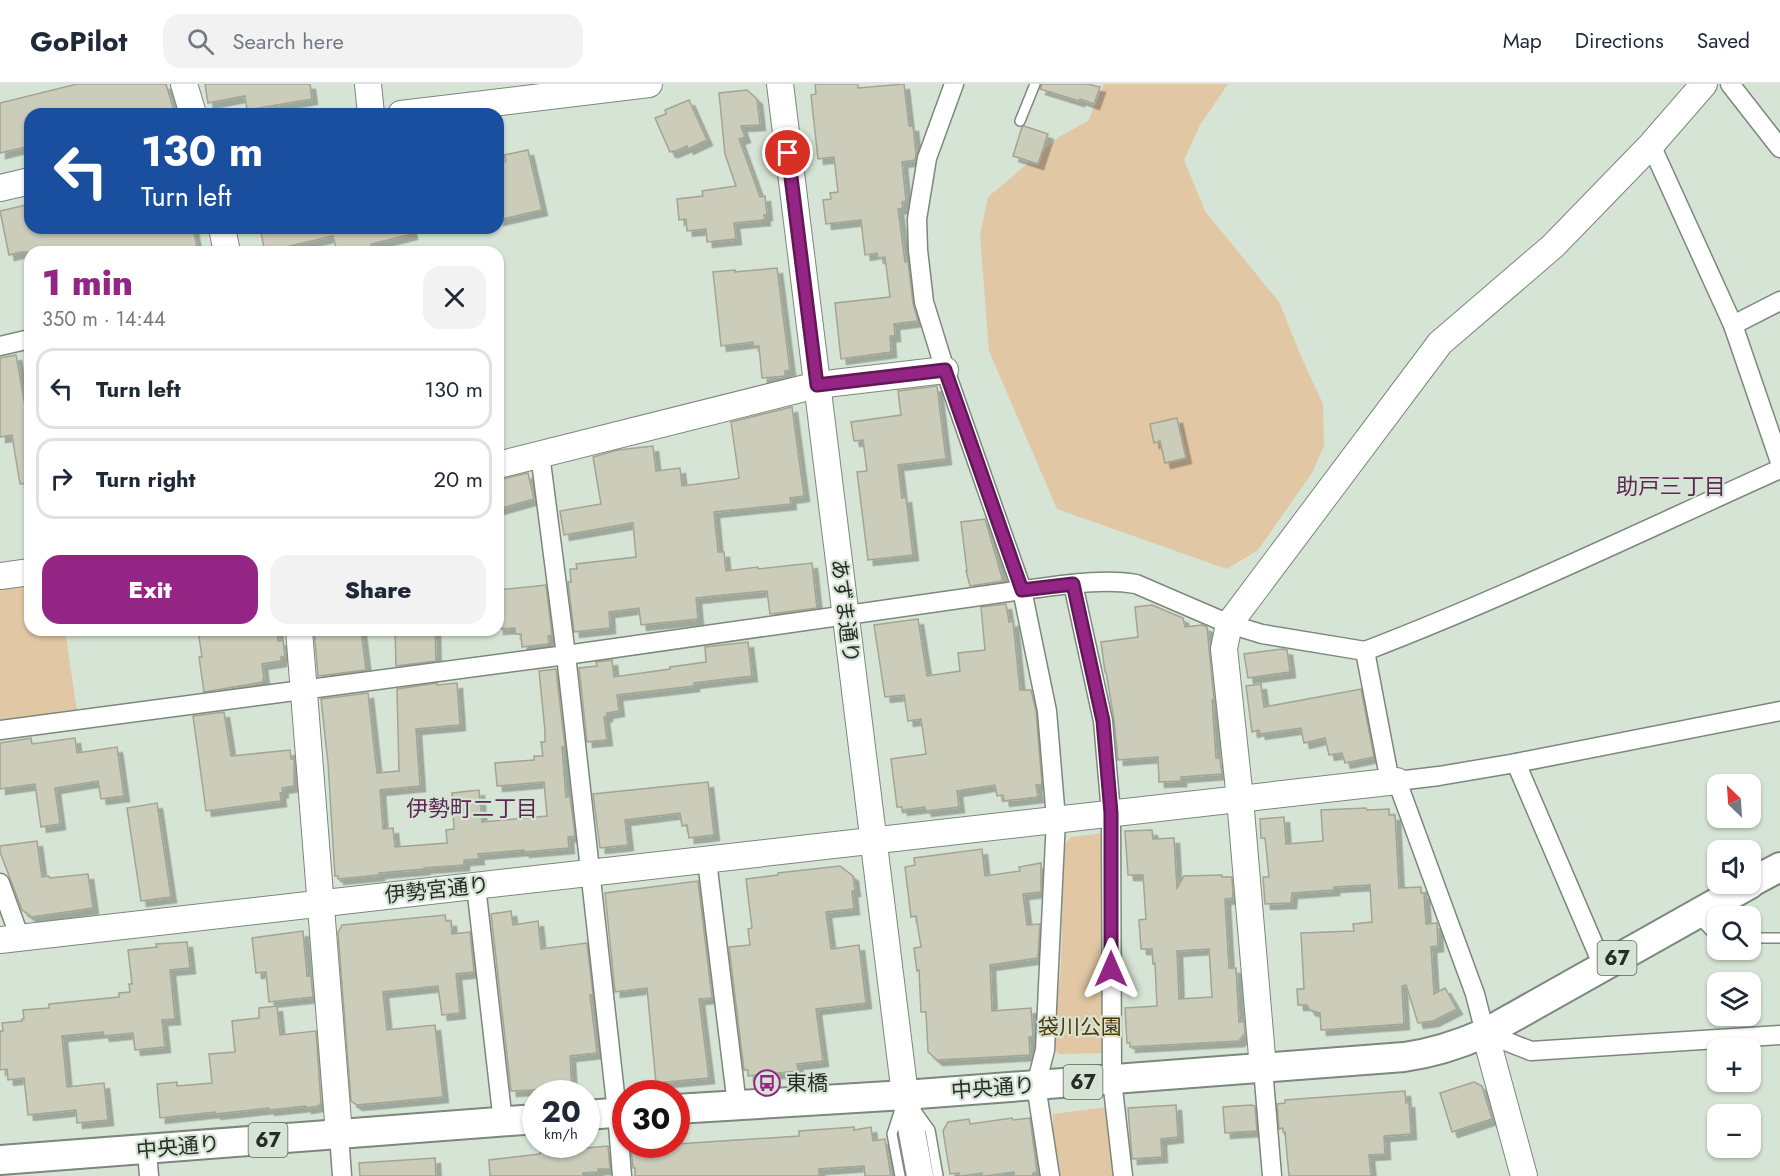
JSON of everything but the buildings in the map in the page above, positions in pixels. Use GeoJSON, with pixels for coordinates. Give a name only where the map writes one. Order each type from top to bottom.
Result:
{"type":"FeatureCollection","features":[{"type":"Feature","properties":{"kind":"main road","name":"67"},"geometry":{"type":"LineString","coordinates":[[1761,877],[1780,867]]}},
{"type":"Feature","properties":{"kind":"main road","name":"67"},"geometry":{"type":"LineString","coordinates":[[1485,1033],[1730,894]]}},
{"type":"Feature","properties":{"kind":"main road","name":"中央通り"},"geometry":{"type":"LineString","coordinates":[[690,1108],[905,1095],[1404,1058],[1430,1054],[1485,1033]]}},
{"type":"Feature","properties":{"kind":"main road","name":"中央通り"},"geometry":{"type":"LineString","coordinates":[[0,1160],[148,1163],[339,1134],[522,1120]]}},
{"type":"Feature","properties":{"kind":"street"},"geometry":{"type":"LineString","coordinates":[[184,84],[191,108]]}},
{"type":"Feature","properties":{"kind":"street"},"geometry":{"type":"LineString","coordinates":[[368,84],[370,108]]}},
{"type":"Feature","properties":{"kind":"street"},"geometry":{"type":"LineString","coordinates":[[443,108],[585,88],[649,84]]}},
{"type":"Feature","properties":{"kind":"street","name":"あずま通り"},"geometry":{"type":"LineString","coordinates":[[780,84],[905,1095],[920,1176]]}},
{"type":"Feature","properties":{"kind":"street"},"geometry":{"type":"LineString","coordinates":[[954,84],[927,158],[917,219],[918,250],[924,302],[945,370],[1022,590],[1047,711],[1056,819],[1045,1050],[1036,1085],[1050,1176]]}},
{"type":"Feature","properties":{"kind":"street"},"geometry":{"type":"LineString","coordinates":[[1272,1176],[1240,799],[1224,649],[1229,624],[1440,343],[1553,246],[1651,145],[1704,84]]}},
{"type":"Feature","properties":{"kind":"street"},"geometry":{"type":"LineString","coordinates":[[1730,84],[1780,148]]}},
{"type":"Feature","properties":{"kind":"street"},"geometry":{"type":"LineString","coordinates":[[1651,145],[1733,325],[1780,462]]}},
{"type":"Feature","properties":{"kind":"street"},"geometry":{"type":"LineString","coordinates":[[0,188],[24,182]]}},
{"type":"Feature","properties":{"kind":"street"},"geometry":{"type":"LineString","coordinates":[[1733,325],[1780,300]]}},
{"type":"Feature","properties":{"kind":"street"},"geometry":{"type":"LineString","coordinates":[[0,346],[24,340]]}},
{"type":"Feature","properties":{"kind":"street"},"geometry":{"type":"LineString","coordinates":[[504,463],[817,385],[945,370]]}},
{"type":"Feature","properties":{"kind":"street"},"geometry":{"type":"LineString","coordinates":[[540,454],[617,1080]]}},
{"type":"Feature","properties":{"kind":"street"},"geometry":{"type":"LineString","coordinates":[[0,730],[566,655],[1022,590],[1122,581],[1136,584],[1229,624],[1262,634],[1365,651],[1551,572],[1780,469]]}},
{"type":"Feature","properties":{"kind":"street"},"geometry":{"type":"LineString","coordinates":[[0,576],[24,574]]}},
{"type":"Feature","properties":{"kind":"street"},"geometry":{"type":"LineString","coordinates":[[1073,584],[1103,721],[1111,813],[1112,1080],[1123,1176]]}},
{"type":"Feature","properties":{"kind":"street"},"geometry":{"type":"LineString","coordinates":[[300,636],[342,1176]]}},
{"type":"Feature","properties":{"kind":"street"},"geometry":{"type":"LineString","coordinates":[[1365,651],[1393,782],[1475,994],[1524,1176]]}},
{"type":"Feature","properties":{"kind":"street"},"geometry":{"type":"LineString","coordinates":[[1393,782],[1516,763],[1780,711]]}},
{"type":"Feature","properties":{"kind":"street"},"geometry":{"type":"LineString","coordinates":[[1516,763],[1603,966]]}},
{"type":"Feature","properties":{"kind":"street","name":"伊勢宮通り"},"geometry":{"type":"LineString","coordinates":[[10,939],[706,861],[874,839],[1393,782]]}},
{"type":"Feature","properties":{"kind":"street"},"geometry":{"type":"LineString","coordinates":[[706,861],[737,1105]]}},
{"type":"Feature","properties":{"kind":"street"},"geometry":{"type":"LineString","coordinates":[[0,883],[10,939]]}},
{"type":"Feature","properties":{"kind":"street"},"geometry":{"type":"LineString","coordinates":[[476,886],[503,1122]]}},
{"type":"Feature","properties":{"kind":"street"},"geometry":{"type":"LineString","coordinates":[[1485,1033],[1531,1052],[1780,1035]]}},
{"type":"Feature","properties":{"kind":"street"},"geometry":{"type":"LineString","coordinates":[[622,1158],[622,1176]]}},
{"type":"Feature","properties":{"kind":"lane"},"geometry":{"type":"LineString","coordinates":[[1020,121],[1035,84]]}},
{"type":"Feature","properties":{"kind":"lane"},"geometry":{"type":"LineString","coordinates":[[1694,914],[1707,928]]}},
{"type":"Feature","properties":{"kind":"lane"},"geometry":{"type":"LineString","coordinates":[[1761,938],[1780,938]]}},
{"type":"Feature","properties":{"kind":"lane"},"geometry":{"type":"LineString","coordinates":[[900,1176],[892,1134],[905,1095]]}},
{"type":"Feature","properties":{"kind":"lane"},"geometry":{"type":"LineString","coordinates":[[905,1095],[930,1130],[938,1176]]}},
{"type":"Feature","properties":{"kind":"green space"},"geometry":{"type":"Polygon","coordinates":[[[1104,84],[1228,84],[1200,125],[1184,160],[1205,211],[1279,302],[1323,404],[1324,446],[1312,473],[1258,550],[1227,569],[1057,509],[989,351],[980,235],[988,197],[1059,137],[1088,121],[1104,84]]]}},
{"type":"Feature","properties":{"kind":"green space"},"geometry":{"type":"Polygon","coordinates":[[[24,584],[24,636],[66,636],[77,711],[0,722],[0,587],[24,584]]]}},
{"type":"Feature","properties":{"kind":"green space","name":"袋川公園"},"geometry":{"type":"Polygon","coordinates":[[[1104,833],[1106,1053],[1059,1054],[1053,1047],[1061,963],[1064,845],[1071,837],[1104,833]]]}},
{"type":"Feature","properties":{"kind":"green space"},"geometry":{"type":"Polygon","coordinates":[[[1108,1107],[1117,1176],[1059,1176],[1053,1134],[1053,1114],[1108,1107]]]}},
{"type":"Feature","properties":{"kind":"place","name":"東橋"},"geometry":{"type":"Point","coordinates":[767,1083]}},
{"type":"Feature","properties":{"kind":"district","name":"助戸三丁目"},"geometry":{"type":"Point","coordinates":[1671,486]}},
{"type":"Feature","properties":{"kind":"district","name":"伊勢町二丁目"},"geometry":{"type":"Point","coordinates":[472,808]}},
{"type":"Feature","properties":{"kind":"route"},"geometry":{"type":"LineString","coordinates":[[788,153],[817,385],[945,370],[1022,590],[1073,584],[1103,721],[1111,813],[1111,969]]}}]}
